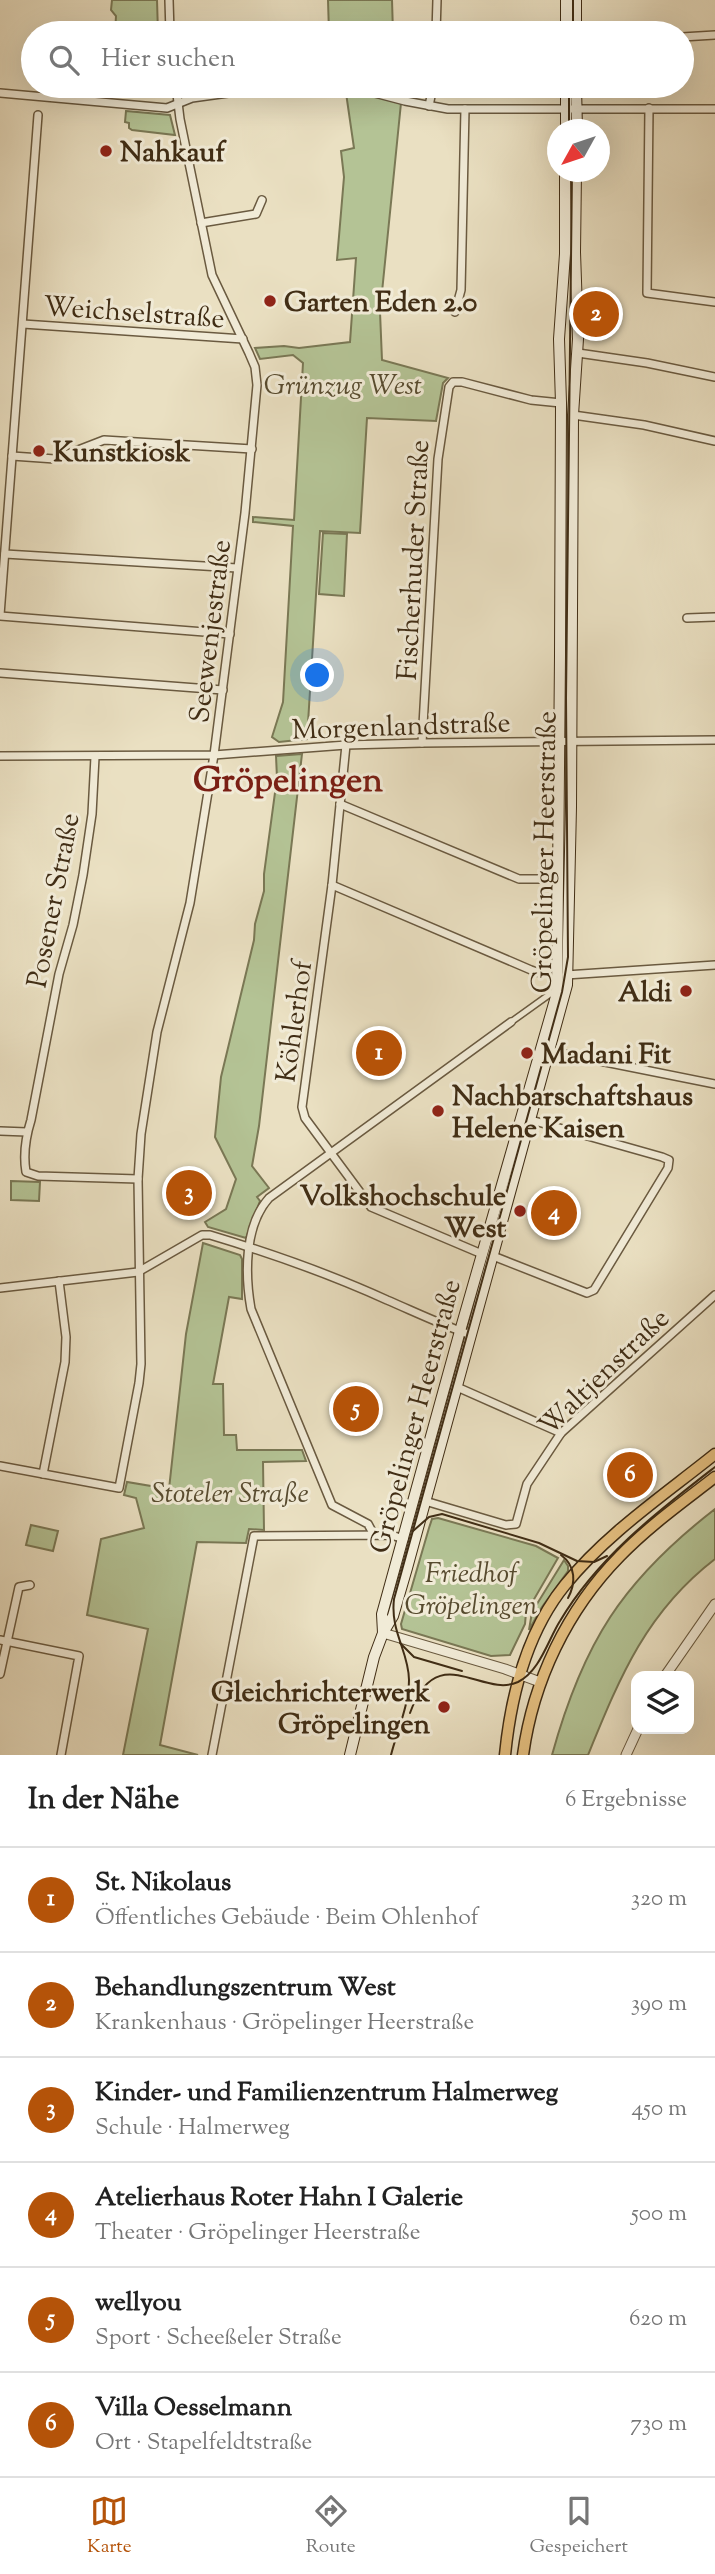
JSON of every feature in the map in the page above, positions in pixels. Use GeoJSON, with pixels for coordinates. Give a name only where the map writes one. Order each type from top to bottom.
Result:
{"type":"FeatureCollection","features":[{"type":"Feature","properties":{"kind":"main road"},"geometry":{"type":"LineString","coordinates":[[566,0],[566,21]]}},
{"type":"Feature","properties":{"kind":"main road"},"geometry":{"type":"LineString","coordinates":[[576,0],[576,21]]}},
{"type":"Feature","properties":{"kind":"main road"},"geometry":{"type":"LineString","coordinates":[[566,98],[566,119]]}},
{"type":"Feature","properties":{"kind":"main road"},"geometry":{"type":"LineString","coordinates":[[577,98],[578,119]]}},
{"type":"Feature","properties":{"kind":"main road","name":"Gröpelinger Heerstraße"},"geometry":{"type":"LineString","coordinates":[[563,975],[557,965],[565,741],[559,326],[565,254],[565,182]]}},
{"type":"Feature","properties":{"kind":"main road","name":"Gröpelinger Heerstraße"},"geometry":{"type":"LineString","coordinates":[[383,1633],[382,1614],[460,1331],[488,1255],[531,1120],[565,997],[565,741],[573,415],[578,353],[576,182]]}},
{"type":"Feature","properties":{"kind":"main road","name":"Gröpelinger Heerstraße"},"geometry":{"type":"LineString","coordinates":[[350,1755],[374,1657],[393,1616],[457,1387],[528,1087],[537,1066],[563,975]]}},
{"type":"Feature","properties":{"kind":"main road"},"geometry":{"type":"LineString","coordinates":[[505,1755],[512,1702],[520,1675],[541,1622],[564,1585],[610,1539],[715,1454]]}},
{"type":"Feature","properties":{"kind":"main road"},"geometry":{"type":"LineString","coordinates":[[523,1755],[540,1682],[570,1620],[619,1557],[715,1477]]}},
{"type":"Feature","properties":{"kind":"street"},"geometry":{"type":"LineString","coordinates":[[169,0],[170,21]]}},
{"type":"Feature","properties":{"kind":"street"},"geometry":{"type":"LineString","coordinates":[[436,21],[437,0]]}},
{"type":"Feature","properties":{"kind":"street"},"geometry":{"type":"LineString","coordinates":[[694,36],[715,35]]}},
{"type":"Feature","properties":{"kind":"street"},"geometry":{"type":"LineString","coordinates":[[0,93],[21,95]]}},
{"type":"Feature","properties":{"kind":"street"},"geometry":{"type":"LineString","coordinates":[[53,98],[167,108],[192,98]]}},
{"type":"Feature","properties":{"kind":"street","name":"Seewenjestraße"},"geometry":{"type":"LineString","coordinates":[[43,1474],[119,1488],[139,1383],[138,1178],[141,1134],[152,1060],[190,903],[214,755],[252,449],[257,385],[255,368],[212,275],[177,98]]}},
{"type":"Feature","properties":{"kind":"street"},"geometry":{"type":"LineString","coordinates":[[397,98],[429,106],[465,109],[715,109]]}},
{"type":"Feature","properties":{"kind":"street"},"geometry":{"type":"LineString","coordinates":[[429,106],[431,98]]}},
{"type":"Feature","properties":{"kind":"street"},"geometry":{"type":"LineString","coordinates":[[649,108],[647,293],[715,302]]}},
{"type":"Feature","properties":{"kind":"street"},"geometry":{"type":"LineString","coordinates":[[454,312],[461,290],[465,109]]}},
{"type":"Feature","properties":{"kind":"street"},"geometry":{"type":"LineString","coordinates":[[38,116],[0,616],[230,634]]}},
{"type":"Feature","properties":{"kind":"street"},"geometry":{"type":"LineString","coordinates":[[201,223],[256,214],[262,200]]}},
{"type":"Feature","properties":{"kind":"street","name":"Weichselstraße"},"geometry":{"type":"LineString","coordinates":[[23,324],[243,339]]}},
{"type":"Feature","properties":{"kind":"street"},"geometry":{"type":"LineString","coordinates":[[578,353],[715,377]]}},
{"type":"Feature","properties":{"kind":"street","name":"Fischerhuder Straße"},"geometry":{"type":"LineString","coordinates":[[422,743],[438,459],[447,395],[453,382],[531,400],[561,403]]}},
{"type":"Feature","properties":{"kind":"street"},"geometry":{"type":"LineString","coordinates":[[573,415],[644,425],[715,440]]}},
{"type":"Feature","properties":{"kind":"street"},"geometry":{"type":"LineString","coordinates":[[12,456],[55,459],[104,440],[252,449]]}},
{"type":"Feature","properties":{"kind":"street"},"geometry":{"type":"LineString","coordinates":[[5,554],[237,568]]}},
{"type":"Feature","properties":{"kind":"street"},"geometry":{"type":"LineString","coordinates":[[687,618],[715,617]]}},
{"type":"Feature","properties":{"kind":"street"},"geometry":{"type":"LineString","coordinates":[[0,673],[223,690]]}},
{"type":"Feature","properties":{"kind":"street","name":"Morgenlandstraße"},"geometry":{"type":"LineString","coordinates":[[0,756],[214,755],[346,745],[715,740]]}},
{"type":"Feature","properties":{"kind":"street","name":"Köhlerhof"},"geometry":{"type":"LineString","coordinates":[[346,745],[332,885],[302,1107],[305,1118],[371,1207],[587,1293],[594,1290],[668,1168],[669,1160],[531,1120]]}},
{"type":"Feature","properties":{"kind":"street","name":"Posener Straße"},"geometry":{"type":"LineString","coordinates":[[95,757],[92,814],[83,875],[59,974],[32,1120],[27,1132],[25,1164],[26,1172],[30,1175],[138,1178]]}},
{"type":"Feature","properties":{"kind":"street"},"geometry":{"type":"LineString","coordinates":[[340,804],[519,879],[559,879]]}},
{"type":"Feature","properties":{"kind":"street"},"geometry":{"type":"LineString","coordinates":[[332,885],[531,970],[540,973],[557,965]]}},
{"type":"Feature","properties":{"kind":"street"},"geometry":{"type":"LineString","coordinates":[[563,975],[715,965]]}},
{"type":"Feature","properties":{"kind":"street"},"geometry":{"type":"LineString","coordinates":[[374,1535],[368,1524],[332,1505],[256,1327],[248,1293],[249,1247],[262,1205],[557,989]]}},
{"type":"Feature","properties":{"kind":"street"},"geometry":{"type":"LineString","coordinates":[[550,1051],[715,1084]]}},
{"type":"Feature","properties":{"kind":"street"},"geometry":{"type":"LineString","coordinates":[[0,1131],[27,1132]]}},
{"type":"Feature","properties":{"kind":"street"},"geometry":{"type":"LineString","coordinates":[[0,1288],[138,1272],[202,1235],[210,1235],[295,1262],[471,1335]]}},
{"type":"Feature","properties":{"kind":"street"},"geometry":{"type":"LineString","coordinates":[[0,1466],[43,1474],[65,1362],[66,1337],[58,1281]]}},
{"type":"Feature","properties":{"kind":"street","name":"Waltjenstraße"},"geometry":{"type":"LineString","coordinates":[[425,1501],[506,1525],[516,1524],[527,1484],[561,1433],[715,1295]]}},
{"type":"Feature","properties":{"kind":"street"},"geometry":{"type":"LineString","coordinates":[[457,1387],[561,1433]]}},
{"type":"Feature","properties":{"kind":"street"},"geometry":{"type":"LineString","coordinates":[[212,1755],[254,1536],[391,1535],[404,1539]]}},
{"type":"Feature","properties":{"kind":"street"},"geometry":{"type":"LineString","coordinates":[[0,1674],[3,1641],[19,1587],[30,1585]]}},
{"type":"Feature","properties":{"kind":"street"},"geometry":{"type":"LineString","coordinates":[[668,1671],[715,1604]]}},
{"type":"Feature","properties":{"kind":"street"},"geometry":{"type":"LineString","coordinates":[[383,1633],[540,1682]]}},
{"type":"Feature","properties":{"kind":"street"},"geometry":{"type":"LineString","coordinates":[[3,1641],[79,1656],[61,1755]]}},
{"type":"Feature","properties":{"kind":"street"},"geometry":{"type":"LineString","coordinates":[[625,1755],[636,1734]]}},
{"type":"Feature","properties":{"kind":"green space"},"geometry":{"type":"Polygon","coordinates":[[[112,0],[157,0],[158,21],[116,21],[116,16],[111,10],[112,0]]]}},
{"type":"Feature","properties":{"kind":"green space"},"geometry":{"type":"Polygon","coordinates":[[[328,0],[392,0],[393,21],[329,21],[328,0]]]}},
{"type":"Feature","properties":{"kind":"green space","name":"Grünzug West"},"geometry":{"type":"Polygon","coordinates":[[[347,98],[401,98],[380,312],[382,360],[448,378],[443,383],[436,421],[367,418],[360,533],[320,531],[307,739],[279,742],[272,737],[283,702],[293,526],[253,522],[253,517],[294,520],[303,363],[293,355],[260,359],[255,348],[299,348],[350,342],[356,258],[337,260],[344,177],[341,151],[354,148],[347,98]]]}},
{"type":"Feature","properties":{"kind":"green space"},"geometry":{"type":"Polygon","coordinates":[[[126,111],[170,115],[175,135],[132,130],[129,123],[125,122],[126,111]]]}},
{"type":"Feature","properties":{"kind":"green space"},"geometry":{"type":"Polygon","coordinates":[[[323,533],[347,534],[344,596],[319,594],[323,533]]]}},
{"type":"Feature","properties":{"kind":"green space"},"geometry":{"type":"Polygon","coordinates":[[[302,754],[259,1126],[252,1166],[269,1188],[257,1197],[260,1201],[246,1238],[208,1227],[205,1222],[226,1209],[236,1179],[215,1137],[221,1077],[264,891],[277,778],[276,756],[302,754]]]}},
{"type":"Feature","properties":{"kind":"green space"},"geometry":{"type":"Polygon","coordinates":[[[11,1181],[40,1182],[39,1201],[11,1200],[11,1181]]]}},
{"type":"Feature","properties":{"kind":"green space","name":"Stoteler Straße"},"geometry":{"type":"Polygon","coordinates":[[[203,1243],[240,1255],[242,1259],[242,1299],[229,1297],[213,1384],[223,1384],[224,1435],[236,1435],[237,1450],[302,1450],[306,1461],[263,1462],[264,1530],[249,1529],[246,1543],[197,1542],[160,1745],[198,1755],[123,1755],[148,1629],[87,1615],[101,1539],[144,1528],[136,1498],[124,1495],[127,1482],[169,1489],[186,1334],[203,1243]]]}},
{"type":"Feature","properties":{"kind":"green space"},"geometry":{"type":"Polygon","coordinates":[[[715,1509],[715,1559],[691,1579],[653,1624],[624,1673],[588,1755],[552,1755],[577,1679],[610,1617],[655,1562],[715,1509]]]}},
{"type":"Feature","properties":{"kind":"green space","name":"Friedhof Gröpelingen"},"geometry":{"type":"Polygon","coordinates":[[[438,1518],[536,1546],[558,1558],[526,1613],[525,1624],[510,1655],[491,1656],[402,1629],[401,1624],[429,1528],[432,1519],[438,1518]]]}},
{"type":"Feature","properties":{"kind":"green space"},"geometry":{"type":"Polygon","coordinates":[[[31,1525],[58,1531],[53,1551],[26,1545],[31,1525]]]}},
{"type":"Feature","properties":{"kind":"green space"},"geometry":{"type":"Polygon","coordinates":[[[564,1560],[568,1571],[529,1630],[532,1612],[564,1560]]]}},
{"type":"Feature","properties":{"kind":"tram line"},"geometry":{"type":"LineString","coordinates":[[573,0],[573,21]]}},
{"type":"Feature","properties":{"kind":"tram line"},"geometry":{"type":"LineString","coordinates":[[569,98],[569,119]]}},
{"type":"Feature","properties":{"kind":"tram line"},"geometry":{"type":"LineString","coordinates":[[391,1755],[405,1708],[409,1680],[395,1622],[394,1599],[562,992],[568,957],[566,698],[572,182]]}},
{"type":"Feature","properties":{"kind":"tram line"},"geometry":{"type":"LineString","coordinates":[[410,1713],[421,1691],[433,1679],[447,1675],[461,1676],[504,1685],[526,1677],[538,1663],[560,1621],[592,1576],[650,1519],[715,1467]]}},
{"type":"Feature","properties":{"kind":"tram line"},"geometry":{"type":"LineString","coordinates":[[413,1531],[429,1517],[442,1514],[539,1543],[577,1561],[594,1562],[607,1556]]}},
{"type":"Feature","properties":{"kind":"tram line"},"geometry":{"type":"LineString","coordinates":[[561,1555],[570,1564],[573,1575],[568,1598]]}},
{"type":"Feature","properties":{"kind":"tram line"},"geometry":{"type":"LineString","coordinates":[[400,1643],[414,1657],[462,1671]]}},
{"type":"Feature","properties":{"kind":"place","name":"Nahkauf"},"geometry":{"type":"Point","coordinates":[106,151]}},
{"type":"Feature","properties":{"kind":"place","name":"Garten Eden 2.0"},"geometry":{"type":"Point","coordinates":[270,301]}},
{"type":"Feature","properties":{"kind":"place","name":"Behandlungszentrum West"},"geometry":{"type":"Point","coordinates":[596,314]}},
{"type":"Feature","properties":{"kind":"place","name":"Kunstkiosk"},"geometry":{"type":"Point","coordinates":[39,451]}},
{"type":"Feature","properties":{"kind":"place","name":"Aldi"},"geometry":{"type":"Point","coordinates":[686,991]}},
{"type":"Feature","properties":{"kind":"place","name":"St. Nikolaus"},"geometry":{"type":"Point","coordinates":[379,1053]}},
{"type":"Feature","properties":{"kind":"place","name":"Madani Fit"},"geometry":{"type":"Point","coordinates":[527,1053]}},
{"type":"Feature","properties":{"kind":"place","name":"Nachbarschaftshaus Helene Kaisen"},"geometry":{"type":"Point","coordinates":[438,1111]}},
{"type":"Feature","properties":{"kind":"place","name":"Kinder- und Familienzentrum Halmerweg"},"geometry":{"type":"Point","coordinates":[189,1193]}},
{"type":"Feature","properties":{"kind":"place","name":"Volkshochschule West"},"geometry":{"type":"Point","coordinates":[520,1211]}},
{"type":"Feature","properties":{"kind":"place","name":"Atelierhaus Roter Hahn I Galerie"},"geometry":{"type":"Point","coordinates":[554,1213]}},
{"type":"Feature","properties":{"kind":"place","name":"wellyou"},"geometry":{"type":"Point","coordinates":[356,1409]}},
{"type":"Feature","properties":{"kind":"place","name":"Villa Oesselmann"},"geometry":{"type":"Point","coordinates":[630,1475]}},
{"type":"Feature","properties":{"kind":"place","name":"Gleichrichterwerk Gröpelingen"},"geometry":{"type":"Point","coordinates":[444,1707]}},
{"type":"Feature","properties":{"kind":"district","name":"Gröpelingen"},"geometry":{"type":"Point","coordinates":[288,779]}}]}
